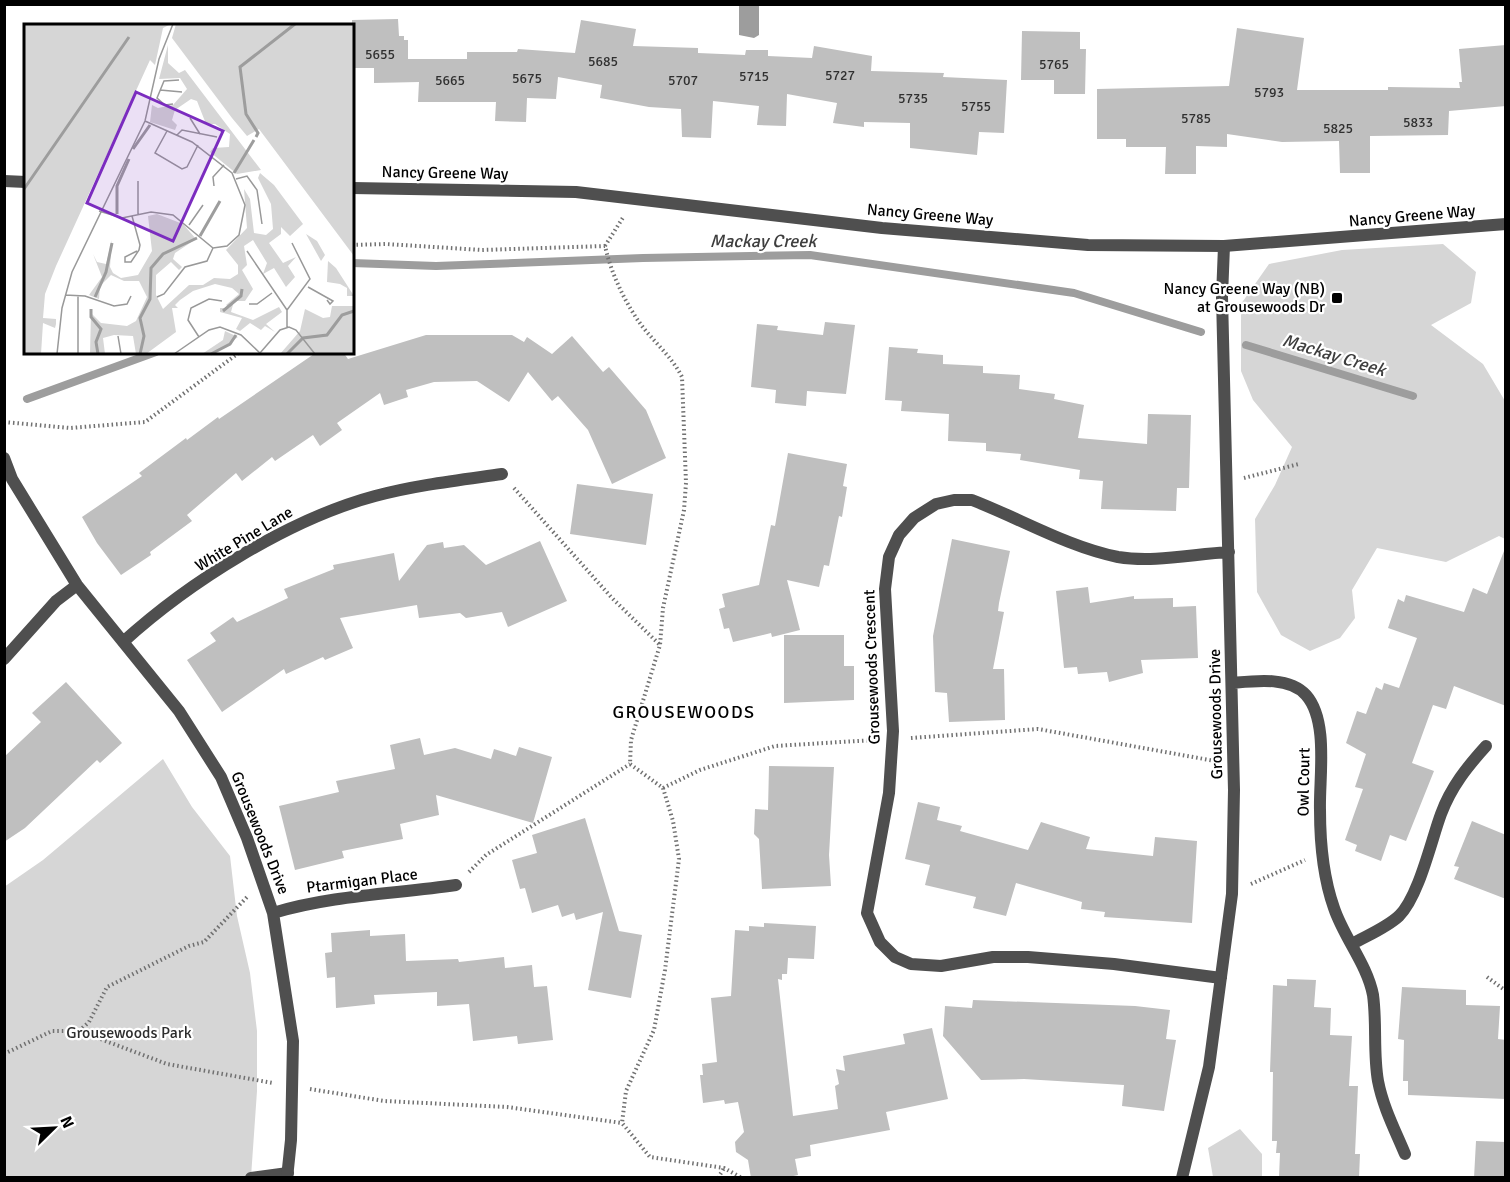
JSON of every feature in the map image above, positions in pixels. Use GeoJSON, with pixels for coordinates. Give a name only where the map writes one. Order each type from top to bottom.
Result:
{"type":"FeatureCollection","features":[{"type":"Feature","properties":{"kind":"street"},"geometry":{"type":"LineString","coordinates":[[4,181],[24,182]]}},
{"type":"Feature","properties":{"kind":"street","name":"Nancy Greene Way"},"geometry":{"type":"LineString","coordinates":[[354,188],[576,192],[882,228],[1076,244],[1224,246],[1506,224]]}},
{"type":"Feature","properties":{"kind":"street","name":"Grousewoods Drive"},"geometry":{"type":"LineString","coordinates":[[1182,1178],[1209,1068],[1232,894],[1234,764],[1222,297],[1224,246]]}},
{"type":"Feature","properties":{"kind":"street","name":"Grousewoods Drive"},"geometry":{"type":"LineString","coordinates":[[4,458],[22,497],[77,585],[179,711],[221,777],[273,913],[293,1041],[287,1175]]}},
{"type":"Feature","properties":{"kind":"street","name":"White Pine Lane"},"geometry":{"type":"LineString","coordinates":[[123,642],[181,596],[291,528],[376,496],[501,474]]}},
{"type":"Feature","properties":{"kind":"street","name":"Grousewoods Crescent"},"geometry":{"type":"LineString","coordinates":[[1221,978],[1114,964],[1028,957],[993,957],[941,966],[911,964],[895,957],[880,942],[867,913],[889,793],[893,739],[885,589],[889,557],[900,535],[914,518],[936,504],[954,500],[972,500],[1088,549],[1120,557],[1147,559],[1229,552]]}},
{"type":"Feature","properties":{"kind":"street"},"geometry":{"type":"LineString","coordinates":[[4,659],[48,610],[77,585]]}},
{"type":"Feature","properties":{"kind":"street","name":"Owl Court"},"geometry":{"type":"LineString","coordinates":[[1232,683],[1277,682],[1306,695],[1322,742],[1320,810],[1322,853],[1334,910],[1352,944],[1372,994],[1378,1081],[1386,1110],[1405,1154]]}},
{"type":"Feature","properties":{"kind":"street"},"geometry":{"type":"LineString","coordinates":[[1352,944],[1387,926],[1401,914],[1420,876],[1453,788],[1464,770],[1486,746]]}},
{"type":"Feature","properties":{"kind":"street","name":"Ptarmigan Place"},"geometry":{"type":"LineString","coordinates":[[273,913],[298,906],[361,896],[456,885]]}},
{"type":"Feature","properties":{"kind":"street"},"geometry":{"type":"LineString","coordinates":[[251,1178],[287,1175]]}},
{"type":"Feature","properties":{"kind":"path"},"geometry":{"type":"LineString","coordinates":[[630,764],[631,740],[660,645],[663,608],[684,510],[682,377],[675,363],[641,325],[610,269],[605,246],[634,199]]}},
{"type":"Feature","properties":{"kind":"path"},"geometry":{"type":"LineString","coordinates":[[354,245],[386,244],[482,250],[605,246]]}},
{"type":"Feature","properties":{"kind":"path"},"geometry":{"type":"LineString","coordinates":[[4,422],[70,428],[145,422],[237,354]]}},
{"type":"Feature","properties":{"kind":"path"},"geometry":{"type":"LineString","coordinates":[[1228,482],[1299,464]]}},
{"type":"Feature","properties":{"kind":"path"},"geometry":{"type":"LineString","coordinates":[[501,474],[632,618],[660,645]]}},
{"type":"Feature","properties":{"kind":"path"},"geometry":{"type":"LineString","coordinates":[[663,788],[700,770],[775,746],[1038,729],[1234,764]]}},
{"type":"Feature","properties":{"kind":"path"},"geometry":{"type":"LineString","coordinates":[[622,1123],[626,1091],[654,1030],[679,859],[673,821],[663,788],[630,764]]}},
{"type":"Feature","properties":{"kind":"path"},"geometry":{"type":"LineString","coordinates":[[456,885],[486,855],[630,764]]}},
{"type":"Feature","properties":{"kind":"path"},"geometry":{"type":"LineString","coordinates":[[1232,894],[1322,853]]}},
{"type":"Feature","properties":{"kind":"path"},"geometry":{"type":"LineString","coordinates":[[79,1031],[89,1022],[107,987],[189,946],[204,942],[262,881]]}},
{"type":"Feature","properties":{"kind":"path"},"geometry":{"type":"LineString","coordinates":[[1487,977],[1506,991]]}},
{"type":"Feature","properties":{"kind":"path"},"geometry":{"type":"LineString","coordinates":[[4,1054],[52,1030],[79,1031],[167,1064],[292,1087],[384,1101],[507,1107],[622,1123],[650,1157],[724,1168],[742,1178]]}},
{"type":"Feature","properties":{"kind":"path"},"geometry":{"type":"LineString","coordinates":[[718,1178],[724,1168]]}},
{"type":"Feature","properties":{"kind":"green space"},"geometry":{"type":"Polygon","coordinates":[[[1443,244],[1476,272],[1471,303],[1431,325],[1483,364],[1505,401],[1505,539],[1499,536],[1446,562],[1377,548],[1352,590],[1355,618],[1340,638],[1310,651],[1281,635],[1257,592],[1255,519],[1275,485],[1292,447],[1253,400],[1241,371],[1241,304],[1269,264],[1342,250],[1443,244]]]}},
{"type":"Feature","properties":{"kind":"green space","name":"Grousewoods Park"},"geometry":{"type":"Polygon","coordinates":[[[163,759],[192,807],[230,856],[237,916],[250,973],[257,1031],[257,1091],[251,1177],[5,1177],[4,887],[43,860],[163,759]]]}},
{"type":"Feature","properties":{"kind":"green space"},"geometry":{"type":"Polygon","coordinates":[[[1240,1129],[1262,1154],[1262,1177],[1213,1177],[1208,1148],[1240,1129]]]}},
{"type":"Feature","properties":{"kind":"shaded area"},"geometry":{"type":"Polygon","coordinates":[[[739,5],[759,5],[759,35],[754,38],[739,35],[739,5]]]}},
{"type":"Feature","properties":{"kind":"building"},"geometry":{"type":"Polygon","coordinates":[[[398,19],[399,36],[404,36],[404,40],[408,40],[408,59],[467,59],[467,52],[517,52],[518,49],[575,53],[581,20],[636,29],[633,46],[698,48],[698,53],[745,55],[746,50],[768,50],[768,56],[812,58],[814,46],[872,56],[871,71],[944,73],[943,77],[1007,80],[1004,133],[979,132],[977,155],[910,148],[910,123],[864,122],[864,127],[833,123],[837,103],[787,94],[786,126],[757,125],[759,106],[713,101],[711,138],[682,137],[681,109],[649,107],[600,98],[602,85],[558,77],[556,99],[527,98],[526,122],[495,121],[496,102],[418,102],[419,82],[374,83],[374,68],[354,68],[354,24],[352,20],[398,19]]]}},
{"type":"Feature","properties":{"kind":"building"},"geometry":{"type":"Polygon","coordinates":[[[1237,28],[1304,38],[1297,90],[1388,90],[1388,87],[1460,88],[1459,82],[1462,82],[1459,49],[1506,45],[1506,106],[1449,111],[1448,135],[1370,136],[1370,173],[1340,173],[1339,141],[1282,142],[1227,134],[1227,147],[1196,146],[1196,174],[1165,174],[1166,147],[1126,147],[1126,139],[1097,139],[1097,89],[1229,86],[1237,28]]]}},
{"type":"Feature","properties":{"kind":"building"},"geometry":{"type":"Polygon","coordinates":[[[1022,31],[1080,32],[1080,49],[1086,49],[1085,94],[1054,94],[1054,80],[1021,80],[1022,31]]]}},
{"type":"Feature","properties":{"kind":"building"},"geometry":{"type":"Polygon","coordinates":[[[825,322],[855,325],[846,394],[807,391],[806,406],[775,403],[776,390],[751,387],[757,324],[778,326],[777,330],[823,335],[825,322]]]}},
{"type":"Feature","properties":{"kind":"building"},"geometry":{"type":"Polygon","coordinates":[[[426,335],[512,335],[524,342],[527,337],[552,354],[572,336],[603,372],[609,367],[646,410],[666,458],[612,484],[588,430],[558,396],[552,401],[528,372],[509,402],[477,381],[434,382],[406,390],[408,397],[384,405],[380,393],[337,423],[342,430],[320,446],[313,435],[275,461],[272,457],[242,481],[236,473],[187,515],[192,521],[150,552],[151,555],[121,575],[97,543],[82,517],[142,476],[139,473],[186,438],[187,440],[314,354],[344,354],[348,359],[426,335]]]}},
{"type":"Feature","properties":{"kind":"building"},"geometry":{"type":"Polygon","coordinates":[[[889,347],[918,349],[917,353],[943,355],[943,364],[983,366],[983,373],[1020,375],[1019,389],[1055,394],[1054,399],[1084,405],[1078,438],[1147,444],[1148,414],[1191,415],[1189,488],[1177,488],[1176,511],[1101,509],[1103,481],[1079,479],[1080,470],[1020,460],[1021,454],[986,451],[986,443],[948,441],[949,414],[901,411],[902,401],[885,400],[889,347]]]}},
{"type":"Feature","properties":{"kind":"building"},"geometry":{"type":"Polygon","coordinates":[[[788,453],[847,464],[843,486],[847,487],[842,517],[839,516],[829,566],[824,565],[819,587],[787,580],[800,630],[772,637],[771,633],[733,642],[729,628],[724,629],[719,609],[725,607],[722,594],[759,585],[771,525],[775,526],[788,453]]]}},
{"type":"Feature","properties":{"kind":"building"},"geometry":{"type":"Polygon","coordinates":[[[577,484],[653,494],[646,545],[570,534],[577,484]]]}},
{"type":"Feature","properties":{"kind":"building"},"geometry":{"type":"Polygon","coordinates":[[[952,539],[1010,551],[999,603],[998,611],[1004,612],[993,669],[1004,669],[1005,720],[949,722],[947,693],[935,692],[933,636],[952,539]]]}},
{"type":"Feature","properties":{"kind":"building"},"geometry":{"type":"Polygon","coordinates":[[[540,541],[567,601],[508,627],[502,612],[466,618],[460,613],[419,618],[417,605],[340,618],[353,648],[325,660],[323,657],[286,674],[284,669],[222,712],[187,660],[216,641],[210,633],[233,617],[237,622],[288,598],[284,589],[334,569],[333,565],[394,553],[399,581],[427,545],[443,542],[444,548],[464,545],[486,565],[540,541]]]}},
{"type":"Feature","properties":{"kind":"building"},"geometry":{"type":"Polygon","coordinates":[[[1504,551],[1506,706],[1454,686],[1446,709],[1433,705],[1412,763],[1434,771],[1406,841],[1390,835],[1381,861],[1355,851],[1357,845],[1345,840],[1363,789],[1355,787],[1366,754],[1346,743],[1357,711],[1366,714],[1376,687],[1382,690],[1384,683],[1399,688],[1417,638],[1388,628],[1398,599],[1404,602],[1406,595],[1464,612],[1473,588],[1487,594],[1504,551]]]}},
{"type":"Feature","properties":{"kind":"building"},"geometry":{"type":"Polygon","coordinates":[[[1088,587],[1090,603],[1134,596],[1134,599],[1173,598],[1173,607],[1196,606],[1198,658],[1141,660],[1143,673],[1109,682],[1107,672],[1078,674],[1077,667],[1064,668],[1056,591],[1088,587]]]}},
{"type":"Feature","properties":{"kind":"building"},"geometry":{"type":"Polygon","coordinates":[[[784,635],[844,635],[844,666],[854,666],[854,700],[784,703],[784,635]]]}},
{"type":"Feature","properties":{"kind":"building"},"geometry":{"type":"Polygon","coordinates":[[[66,682],[122,743],[100,763],[97,760],[25,828],[4,842],[4,757],[41,722],[32,713],[66,682]]]}},
{"type":"Feature","properties":{"kind":"building"},"geometry":{"type":"Polygon","coordinates":[[[420,738],[424,755],[455,748],[491,759],[494,749],[516,756],[519,747],[552,757],[533,823],[436,795],[439,815],[400,824],[403,839],[342,851],[344,858],[295,870],[279,806],[339,792],[336,781],[395,769],[390,745],[420,738]]]}},
{"type":"Feature","properties":{"kind":"building"},"geometry":{"type":"Polygon","coordinates":[[[769,766],[834,767],[829,855],[831,886],[762,889],[759,839],[754,834],[755,809],[768,810],[769,766]]]}},
{"type":"Feature","properties":{"kind":"building"},"geometry":{"type":"Polygon","coordinates":[[[918,802],[940,807],[937,820],[962,826],[960,831],[1028,850],[1041,822],[1090,837],[1086,849],[1153,856],[1155,837],[1197,841],[1192,923],[1104,917],[1105,912],[1081,909],[1082,902],[1016,883],[1006,916],[973,908],[976,897],[925,885],[930,865],[905,859],[918,802]]]}},
{"type":"Feature","properties":{"kind":"building"},"geometry":{"type":"Polygon","coordinates":[[[585,818],[619,931],[642,935],[631,998],[588,990],[603,912],[576,920],[574,913],[562,917],[558,905],[532,913],[525,888],[520,889],[512,860],[537,853],[532,835],[585,818]]]}},
{"type":"Feature","properties":{"kind":"building"},"geometry":{"type":"Polygon","coordinates":[[[1472,821],[1506,835],[1506,899],[1454,879],[1459,867],[1454,866],[1472,821]]]}},
{"type":"Feature","properties":{"kind":"building"},"geometry":{"type":"Polygon","coordinates":[[[764,923],[816,926],[814,959],[788,958],[787,974],[782,974],[782,980],[778,979],[793,1116],[838,1109],[835,1086],[839,1084],[836,1069],[845,1071],[843,1056],[905,1044],[903,1034],[932,1028],[948,1099],[886,1112],[890,1130],[810,1145],[811,1156],[795,1159],[798,1175],[784,1178],[751,1178],[748,1160],[736,1152],[735,1142],[744,1132],[738,1102],[725,1104],[724,1100],[703,1103],[700,1075],[703,1075],[702,1064],[717,1062],[711,998],[731,996],[735,930],[749,931],[749,926],[764,927],[764,923]]]}},
{"type":"Feature","properties":{"kind":"building"},"geometry":{"type":"Polygon","coordinates":[[[370,930],[370,936],[405,934],[406,961],[458,959],[459,962],[504,957],[505,968],[532,965],[534,987],[547,986],[553,1040],[518,1044],[517,1036],[473,1041],[469,1004],[437,1006],[437,992],[374,995],[375,1004],[336,1008],[335,977],[327,978],[325,953],[332,952],[331,933],[370,930]]]}},
{"type":"Feature","properties":{"kind":"building"},"geometry":{"type":"Polygon","coordinates":[[[1287,979],[1316,980],[1314,1007],[1331,1008],[1330,1035],[1352,1036],[1349,1086],[1358,1086],[1355,1154],[1360,1154],[1359,1178],[1279,1178],[1280,1153],[1276,1153],[1277,1141],[1272,1141],[1273,1072],[1270,1072],[1273,985],[1287,986],[1287,979]]]}},
{"type":"Feature","properties":{"kind":"building"},"geometry":{"type":"Polygon","coordinates":[[[1402,987],[1466,990],[1466,1005],[1500,1006],[1498,1039],[1506,1040],[1506,1099],[1408,1095],[1408,1081],[1403,1081],[1404,1040],[1398,1039],[1402,987]]]}},
{"type":"Feature","properties":{"kind":"building"},"geometry":{"type":"Polygon","coordinates":[[[973,1000],[1135,1006],[1170,1010],[1166,1039],[1176,1040],[1164,1111],[1122,1106],[1124,1085],[1024,1079],[981,1080],[943,1036],[945,1006],[972,1008],[973,1000]]]}},
{"type":"Feature","properties":{"kind":"building"},"geometry":{"type":"Polygon","coordinates":[[[1476,1141],[1506,1142],[1506,1178],[1474,1178],[1476,1141]]]}},
{"type":"Feature","properties":{"kind":"waterway","name":"Mackay Creek"},"geometry":{"type":"LineString","coordinates":[[354,263],[436,266],[643,258],[810,255],[1074,293],[1201,332]]}},
{"type":"Feature","properties":{"kind":"waterway","name":"Mackay Creek"},"geometry":{"type":"LineString","coordinates":[[1246,345],[1413,396]]}},
{"type":"Feature","properties":{"kind":"waterway","name":"Mackay Creek"},"geometry":{"type":"LineString","coordinates":[[27,399],[151,354]]}},
{"type":"Feature","properties":{"kind":"place","name":"Nancy Greene Way (NB) at Grousewoods Dr"},"geometry":{"type":"Point","coordinates":[1337,298]}},
{"type":"Feature","properties":{"kind":"district","name":"GROUSEWOODS"},"geometry":{"type":"Point","coordinates":[684,712]}}]}
